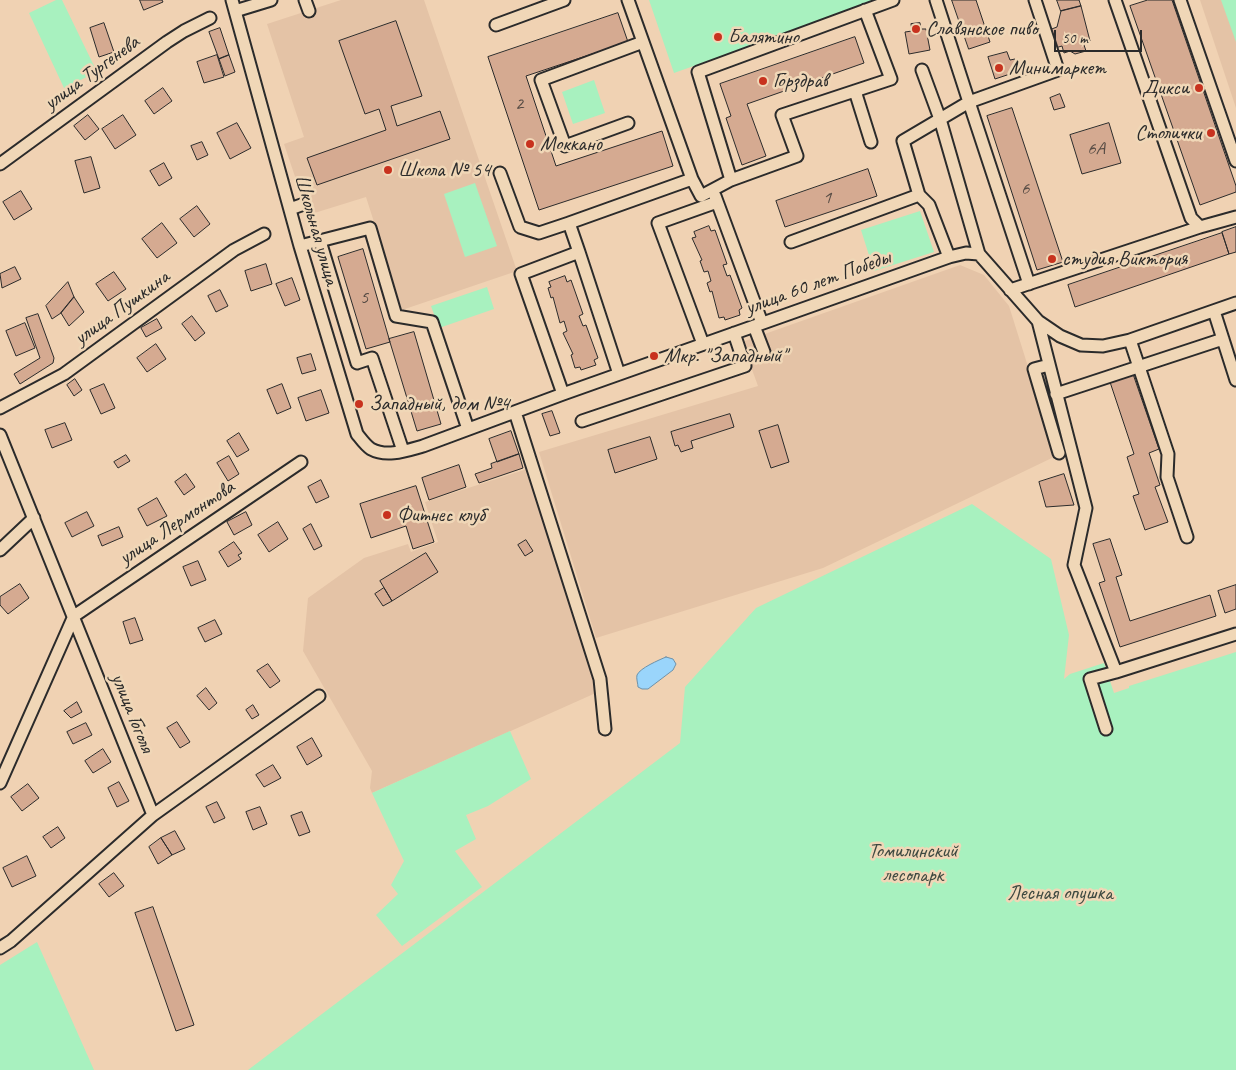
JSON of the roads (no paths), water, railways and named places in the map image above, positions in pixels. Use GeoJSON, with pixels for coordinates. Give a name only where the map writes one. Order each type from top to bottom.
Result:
{"type":"FeatureCollection","features":[{"type":"Feature","properties":{"kind":"street"},"geometry":{"type":"LineString","coordinates":[[234,6],[271,0]]}},
{"type":"Feature","properties":{"kind":"street"},"geometry":{"type":"LineString","coordinates":[[496,25],[564,0]]}},
{"type":"Feature","properties":{"kind":"street"},"geometry":{"type":"LineString","coordinates":[[628,0],[692,179],[701,196],[731,180],[798,156],[782,115],[891,79],[865,10]]}},
{"type":"Feature","properties":{"kind":"street"},"geometry":{"type":"LineString","coordinates":[[731,180],[698,72],[893,0]]}},
{"type":"Feature","properties":{"kind":"street"},"geometry":{"type":"LineString","coordinates":[[936,0],[1029,284]]}},
{"type":"Feature","properties":{"kind":"street"},"geometry":{"type":"LineString","coordinates":[[949,257],[929,205],[919,195],[902,141],[969,102],[1058,70],[1035,0]]}},
{"type":"Feature","properties":{"kind":"street"},"geometry":{"type":"LineString","coordinates":[[1115,0],[1191,218],[1200,227]]}},
{"type":"Feature","properties":{"kind":"street"},"geometry":{"type":"LineString","coordinates":[[1180,0],[1236,161]]}},
{"type":"Feature","properties":{"kind":"street","name":"Школьная улица"},"geometry":{"type":"LineString","coordinates":[[234,6],[300,246],[357,434],[371,449],[387,452]]}},
{"type":"Feature","properties":{"kind":"street","name":"улица Тургенева"},"geometry":{"type":"LineString","coordinates":[[0,164],[167,42],[210,18]]}},
{"type":"Feature","properties":{"kind":"street"},"geometry":{"type":"LineString","coordinates":[[628,123],[565,146],[541,80],[643,42]]}},
{"type":"Feature","properties":{"kind":"street"},"geometry":{"type":"LineString","coordinates":[[922,70],[940,119],[979,254],[1038,321],[1060,336],[1081,345],[1103,346],[1130,340],[1236,303]]}},
{"type":"Feature","properties":{"kind":"street"},"geometry":{"type":"LineString","coordinates":[[855,91],[871,142]]}},
{"type":"Feature","properties":{"kind":"street"},"geometry":{"type":"LineString","coordinates":[[500,173],[520,226],[539,233],[692,179]]}},
{"type":"Feature","properties":{"kind":"street"},"geometry":{"type":"LineString","coordinates":[[712,190],[758,324],[764,352]]}},
{"type":"Feature","properties":{"kind":"street"},"geometry":{"type":"LineString","coordinates":[[791,242],[919,195]]}},
{"type":"Feature","properties":{"kind":"street"},"geometry":{"type":"LineString","coordinates":[[703,344],[658,223],[717,202]]}},
{"type":"Feature","properties":{"kind":"street"},"geometry":{"type":"LineString","coordinates":[[290,209],[304,204]]}},
{"type":"Feature","properties":{"kind":"street"},"geometry":{"type":"LineString","coordinates":[[1010,290],[1200,227],[1236,217]]}},
{"type":"Feature","properties":{"kind":"street"},"geometry":{"type":"LineString","coordinates":[[569,223],[619,374]]}},
{"type":"Feature","properties":{"kind":"street"},"geometry":{"type":"LineString","coordinates":[[300,246],[370,228],[396,316],[432,322],[468,428]]}},
{"type":"Feature","properties":{"kind":"street","name":"улица Пушкина"},"geometry":{"type":"LineString","coordinates":[[0,408],[64,374],[234,250],[264,234]]}},
{"type":"Feature","properties":{"kind":"street"},"geometry":{"type":"LineString","coordinates":[[320,241],[357,363],[372,358],[403,451]]}},
{"type":"Feature","properties":{"kind":"street"},"geometry":{"type":"LineString","coordinates":[[564,394],[521,274],[579,252]]}},
{"type":"Feature","properties":{"kind":"street","name":"улица 60 лет Победы"},"geometry":{"type":"LineString","coordinates":[[387,452],[403,451],[423,446],[468,428],[949,257],[966,253],[979,254]]}},
{"type":"Feature","properties":{"kind":"street"},"geometry":{"type":"LineString","coordinates":[[1214,311],[1236,380]]}},
{"type":"Feature","properties":{"kind":"street"},"geometry":{"type":"LineString","coordinates":[[1038,321],[1086,508],[1074,565],[1116,672]]}},
{"type":"Feature","properties":{"kind":"street"},"geometry":{"type":"LineString","coordinates":[[582,421],[746,366],[734,333]]}},
{"type":"Feature","properties":{"kind":"street"},"geometry":{"type":"LineString","coordinates":[[1056,394],[1223,339]]}},
{"type":"Feature","properties":{"kind":"street"},"geometry":{"type":"LineString","coordinates":[[1130,340],[1168,454],[1167,476],[1187,537]]}},
{"type":"Feature","properties":{"kind":"street"},"geometry":{"type":"LineString","coordinates":[[1049,365],[1034,369],[1059,454]]}},
{"type":"Feature","properties":{"kind":"street"},"geometry":{"type":"LineString","coordinates":[[516,412],[600,679],[605,729]]}},
{"type":"Feature","properties":{"kind":"street","name":"улица Гоголя"},"geometry":{"type":"LineString","coordinates":[[0,435],[153,815]]}},
{"type":"Feature","properties":{"kind":"street","name":"улица Лермонтова"},"geometry":{"type":"LineString","coordinates":[[74,616],[301,462]]}},
{"type":"Feature","properties":{"kind":"street"},"geometry":{"type":"LineString","coordinates":[[0,550],[34,518]]}},
{"type":"Feature","properties":{"kind":"street"},"geometry":{"type":"LineString","coordinates":[[0,782],[74,616]]}},
{"type":"Feature","properties":{"kind":"street"},"geometry":{"type":"LineString","coordinates":[[1106,729],[1090,679],[1236,634]]}},
{"type":"Feature","properties":{"kind":"street"},"geometry":{"type":"LineString","coordinates":[[0,948],[11,941],[153,815],[319,696]]}},
{"type":"Feature","properties":{"kind":"water"},"geometry":{"type":"Polygon","coordinates":[[[666,657],[673,659],[676,664],[673,670],[648,689],[638,687],[637,676],[639,672],[650,664],[666,657]]]}},
{"type":"Feature","properties":{"kind":"place","name":"Славянское пиво"},"geometry":{"type":"Point","coordinates":[916,29]}},
{"type":"Feature","properties":{"kind":"place","name":"Балятино"},"geometry":{"type":"Point","coordinates":[718,37]}},
{"type":"Feature","properties":{"kind":"place","name":"Минимаркет"},"geometry":{"type":"Point","coordinates":[999,68]}},
{"type":"Feature","properties":{"kind":"place","name":"Горздрав"},"geometry":{"type":"Point","coordinates":[763,81]}},
{"type":"Feature","properties":{"kind":"place","name":"Дикси"},"geometry":{"type":"Point","coordinates":[1199,88]}},
{"type":"Feature","properties":{"kind":"place","name":"Столички"},"geometry":{"type":"Point","coordinates":[1211,133]}},
{"type":"Feature","properties":{"kind":"place","name":"Моккано"},"geometry":{"type":"Point","coordinates":[530,144]}},
{"type":"Feature","properties":{"kind":"place","name":"Школа № 54"},"geometry":{"type":"Point","coordinates":[388,170]}},
{"type":"Feature","properties":{"kind":"place","name":"студия Виктория"},"geometry":{"type":"Point","coordinates":[1052,259]}},
{"type":"Feature","properties":{"kind":"place","name":"Мкр. \"Западный\""},"geometry":{"type":"Point","coordinates":[654,356]}},
{"type":"Feature","properties":{"kind":"place","name":"Западный, дом №4"},"geometry":{"type":"Point","coordinates":[359,404]}},
{"type":"Feature","properties":{"kind":"place","name":"Фитнес клуб"},"geometry":{"type":"Point","coordinates":[387,515]}},
{"type":"Feature","properties":{"kind":"park label","name":"Томилинский лесопарк"},"geometry":{"type":"Point","coordinates":[913,863]}},
{"type":"Feature","properties":{"kind":"park label","name":"Лесная опушка"},"geometry":{"type":"Point","coordinates":[1060,893]}}]}
